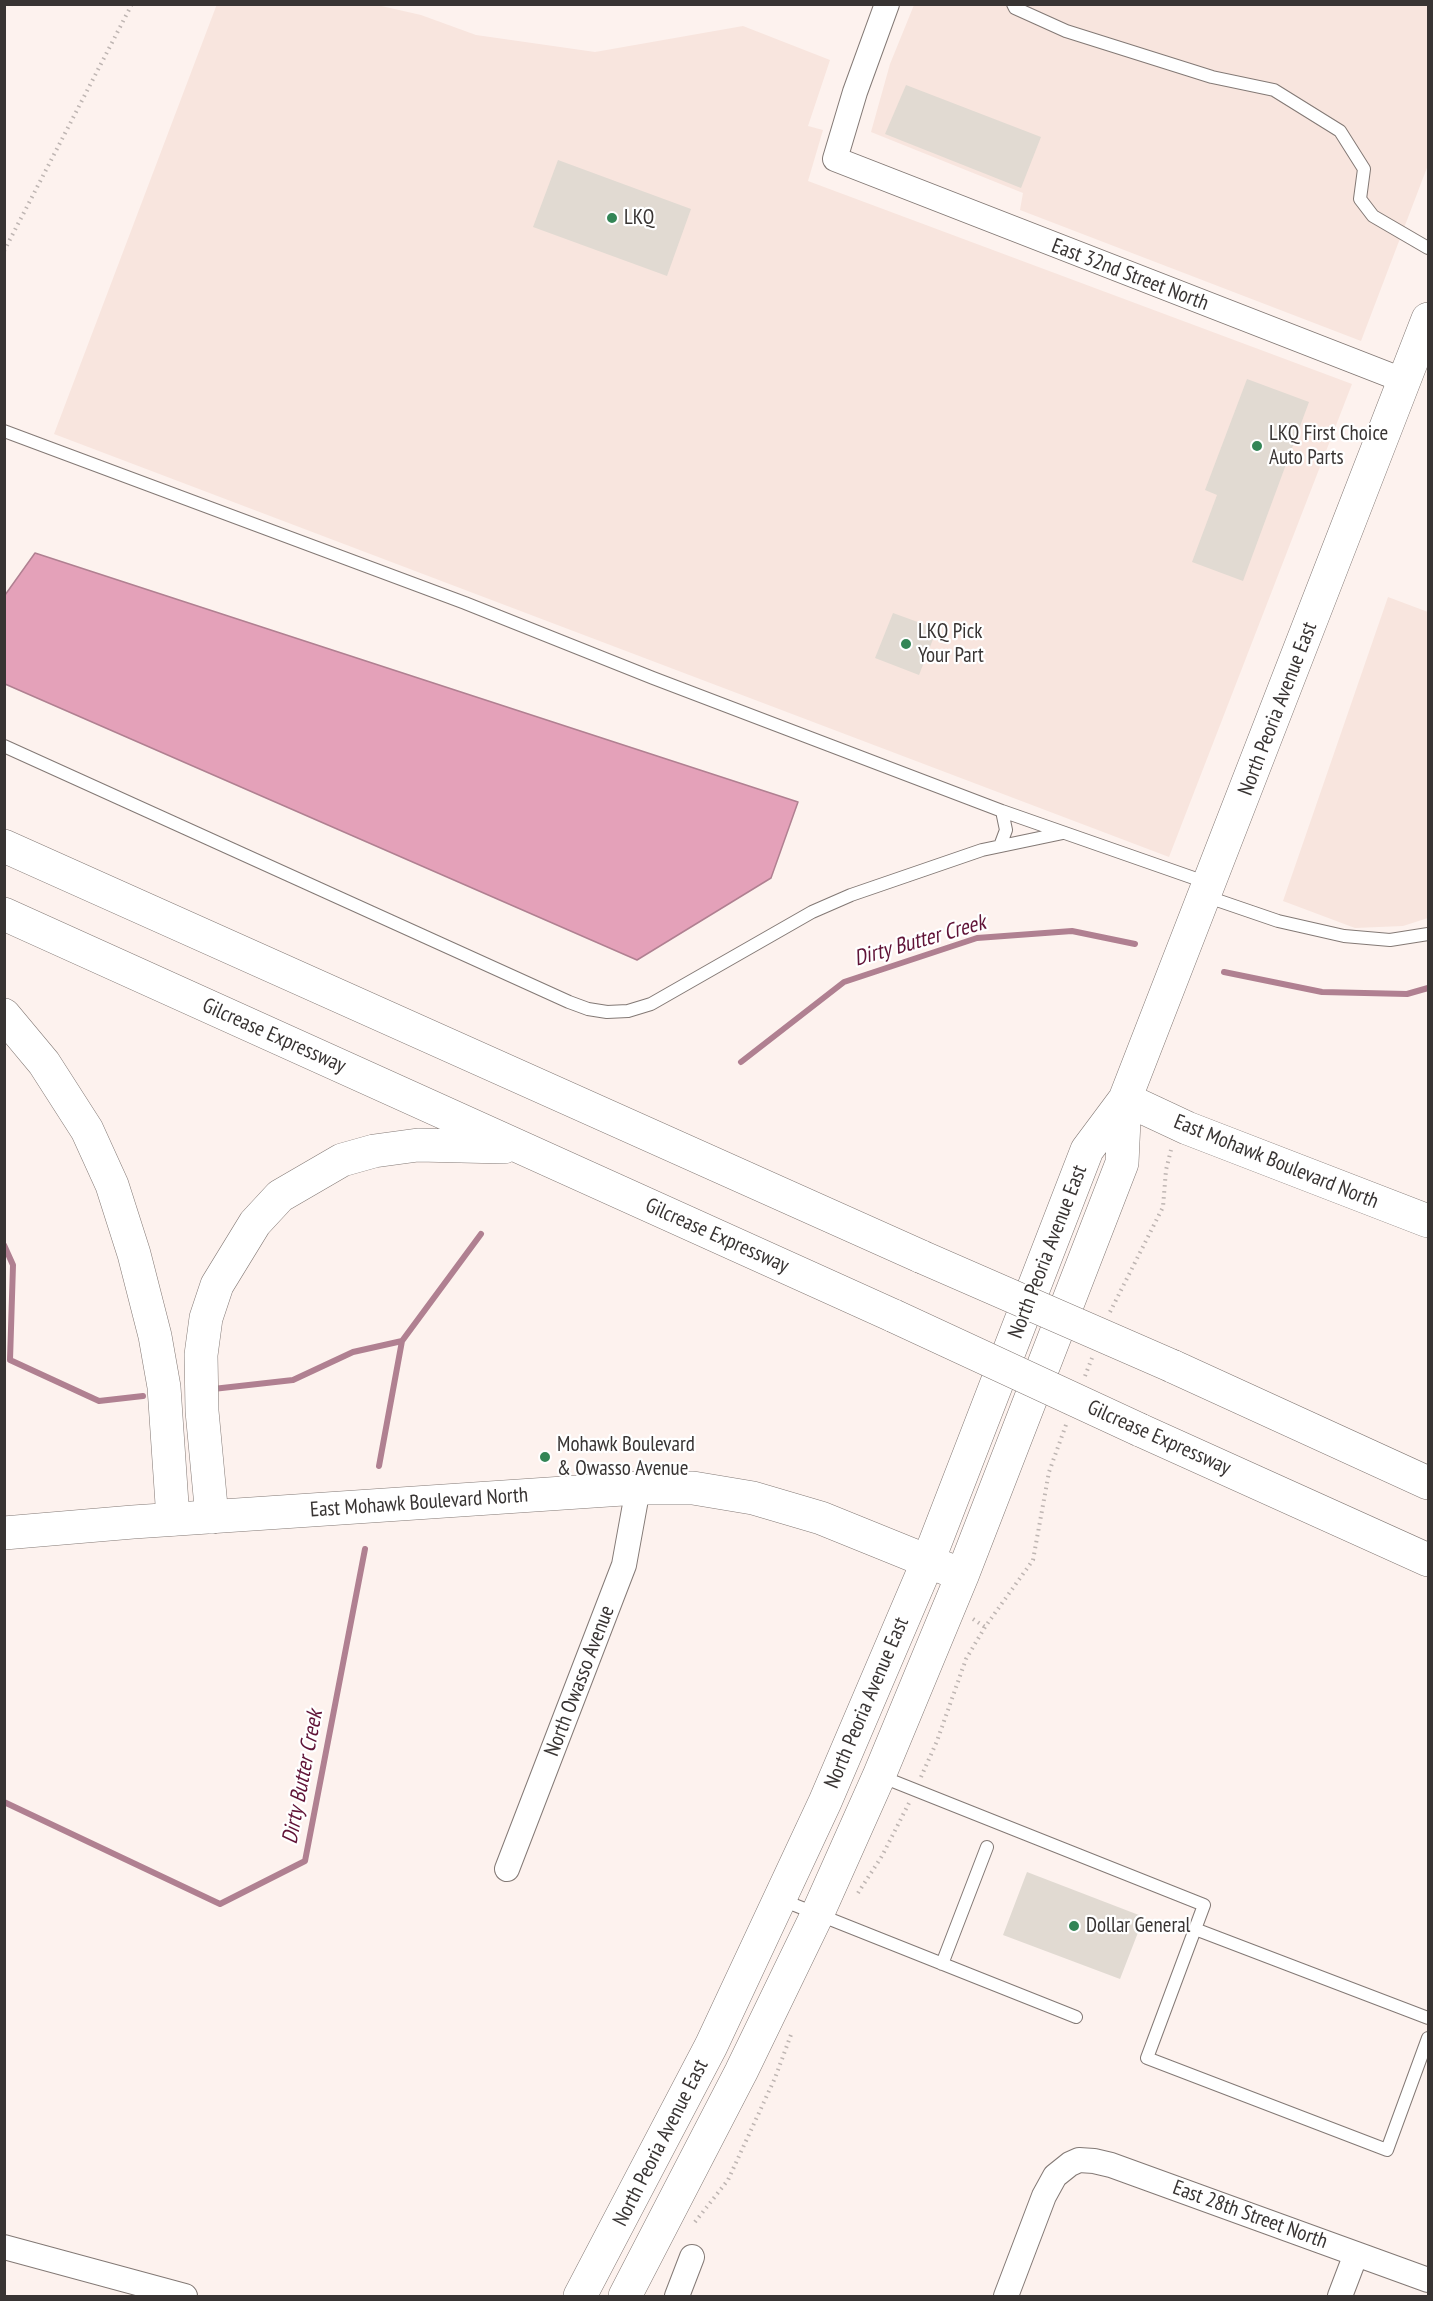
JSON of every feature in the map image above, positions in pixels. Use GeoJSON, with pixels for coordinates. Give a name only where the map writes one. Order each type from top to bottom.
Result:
{"type":"FeatureCollection","features":[{"type":"Feature","properties":{"kind":"main road","name":"North Peoria Avenue East"},"geometry":{"type":"LineString","coordinates":[[580,2296],[711,2046],[825,1802],[928,1561],[1087,1150],[1125,1099],[1428,319]]}},
{"type":"Feature","properties":{"kind":"main road"},"geometry":{"type":"LineString","coordinates":[[4,846],[922,1257],[1172,1366],[1428,1483]]}},
{"type":"Feature","properties":{"kind":"main road","name":"Gilcrease Expressway"},"geometry":{"type":"LineString","coordinates":[[4,914],[1428,1560]]}},
{"type":"Feature","properties":{"kind":"main road"},"geometry":{"type":"LineString","coordinates":[[4,1015],[50,1072],[87,1130],[112,1185],[134,1254],[155,1336],[164,1387],[173,1519]]}},
{"type":"Feature","properties":{"kind":"main road","name":"North Peoria Avenue East"},"geometry":{"type":"LineString","coordinates":[[625,2296],[741,2072],[817,1915],[879,1776],[962,1576],[1122,1163],[1125,1099]]}},
{"type":"Feature","properties":{"kind":"main road","name":"East Mohawk Boulevard North"},"geometry":{"type":"LineString","coordinates":[[1125,1099],[1178,1124],[1428,1221]]}},
{"type":"Feature","properties":{"kind":"main road"},"geometry":{"type":"LineString","coordinates":[[212,1517],[202,1411],[201,1355],[206,1318],[217,1285],[255,1223],[280,1196],[316,1174],[352,1157],[418,1144],[518,1147]]}},
{"type":"Feature","properties":{"kind":"main road","name":"East Mohawk Boulevard North"},"geometry":{"type":"LineString","coordinates":[[4,1533],[173,1519],[638,1488],[693,1488],[753,1498],[821,1518],[962,1576]]}},
{"type":"Feature","properties":{"kind":"street","name":"East 32nd Street North"},"geometry":{"type":"LineString","coordinates":[[887,4],[855,92],[835,159],[1405,381]]}},
{"type":"Feature","properties":{"kind":"street","name":"North Owasso Avenue"},"geometry":{"type":"LineString","coordinates":[[507,1869],[624,1565],[638,1488]]}},
{"type":"Feature","properties":{"kind":"street","name":"East 28th Street North"},"geometry":{"type":"LineString","coordinates":[[1006,2296],[1044,2196],[1055,2176],[1079,2160],[1111,2165],[1428,2280]]}},
{"type":"Feature","properties":{"kind":"street"},"geometry":{"type":"LineString","coordinates":[[6,2252],[185,2296]]}},
{"type":"Feature","properties":{"kind":"street"},"geometry":{"type":"LineString","coordinates":[[1340,2296],[1356,2254]]}},
{"type":"Feature","properties":{"kind":"street"},"geometry":{"type":"LineString","coordinates":[[677,2296],[692,2258]]}},
{"type":"Feature","properties":{"kind":"lane"},"geometry":{"type":"LineString","coordinates":[[1013,4],[1015,8],[1066,32],[1212,77],[1274,90],[1340,131],[1364,169],[1360,199],[1372,216],[1428,248]]}},
{"type":"Feature","properties":{"kind":"lane"},"geometry":{"type":"LineString","coordinates":[[4,431],[454,599],[1002,812],[1064,833],[1208,890],[1278,921],[1344,936],[1390,940],[1428,934]]}},
{"type":"Feature","properties":{"kind":"lane"},"geometry":{"type":"LineString","coordinates":[[4,746],[569,1002],[588,1010],[607,1012],[628,1011],[651,1004],[812,912],[850,895],[1000,846],[1064,833]]}},
{"type":"Feature","properties":{"kind":"lane"},"geometry":{"type":"LineString","coordinates":[[1000,846],[1006,830],[1002,812]]}},
{"type":"Feature","properties":{"kind":"lane"},"geometry":{"type":"LineString","coordinates":[[879,1776],[1204,1905],[1148,2058],[1387,2150],[1428,2038]]}},
{"type":"Feature","properties":{"kind":"lane"},"geometry":{"type":"LineString","coordinates":[[942,1964],[987,1847]]}},
{"type":"Feature","properties":{"kind":"lane"},"geometry":{"type":"LineString","coordinates":[[779,1898],[1076,2017]]}},
{"type":"Feature","properties":{"kind":"lane"},"geometry":{"type":"LineString","coordinates":[[1195,1929],[1428,2018]]}},
{"type":"Feature","properties":{"kind":"path"},"geometry":{"type":"LineString","coordinates":[[4,251],[132,4]]}},
{"type":"Feature","properties":{"kind":"path"},"geometry":{"type":"LineString","coordinates":[[1110,1314],[1134,1260],[1163,1207],[1166,1170],[1178,1124]]}},
{"type":"Feature","properties":{"kind":"path"},"geometry":{"type":"LineString","coordinates":[[1083,1380],[1092,1358]]}},
{"type":"Feature","properties":{"kind":"path"},"geometry":{"type":"LineString","coordinates":[[957,1681],[966,1659],[985,1626],[1032,1560],[1049,1472],[1070,1412]]}},
{"type":"Feature","properties":{"kind":"path"},"geometry":{"type":"LineString","coordinates":[[692,2226],[728,2180],[775,2078],[795,2027]]}},
{"type":"Feature","properties":{"kind":"shaded area","name":"LKQ"},"geometry":{"type":"Polygon","coordinates":[[[217,4],[377,5],[421,15],[476,35],[595,52],[743,26],[830,60],[808,126],[823,130],[808,181],[1352,384],[1169,857],[54,434],[217,4]]]}},
{"type":"Feature","properties":{"kind":"shaded area"},"geometry":{"type":"Polygon","coordinates":[[[914,5],[1428,5],[1428,165],[1361,341],[1020,210],[1023,193],[871,132],[890,64],[914,5]]]}},
{"type":"Feature","properties":{"kind":"shaded area"},"geometry":{"type":"Polygon","coordinates":[[[35,553],[798,802],[771,878],[637,960],[5,684],[5,595],[35,553]]]}},
{"type":"Feature","properties":{"kind":"shaded area"},"geometry":{"type":"Polygon","coordinates":[[[1388,597],[1428,612],[1428,918],[1403,926],[1355,928],[1283,901],[1388,597]]]}},
{"type":"Feature","properties":{"kind":"building"},"geometry":{"type":"Polygon","coordinates":[[[906,85],[1041,137],[1021,188],[885,134],[906,85]]]}},
{"type":"Feature","properties":{"kind":"building","name":"LKQ"},"geometry":{"type":"Polygon","coordinates":[[[558,160],[691,209],[667,276],[533,227],[558,160]]]}},
{"type":"Feature","properties":{"kind":"building","name":"LKQ First Choice Auto Parts"},"geometry":{"type":"Polygon","coordinates":[[[1247,379],[1309,402],[1243,581],[1192,562],[1217,495],[1205,490],[1247,379]]]}},
{"type":"Feature","properties":{"kind":"building","name":"LKQ Pick Your Part"},"geometry":{"type":"Polygon","coordinates":[[[893,613],[937,629],[919,675],[875,658],[893,613]]]}},
{"type":"Feature","properties":{"kind":"building","name":"Dollar General"},"geometry":{"type":"Polygon","coordinates":[[[1027,1872],[1144,1917],[1120,1979],[1003,1935],[1027,1872]]]}},
{"type":"Feature","properties":{"kind":"waterway","name":"Dirty Butter Creek"},"geometry":{"type":"LineString","coordinates":[[741,1062],[844,982],[977,938],[1072,931],[1135,944]]}},
{"type":"Feature","properties":{"kind":"waterway","name":"Dirty Butter Creek"},"geometry":{"type":"LineString","coordinates":[[1224,972],[1322,992],[1407,994],[1428,988]]}},
{"type":"Feature","properties":{"kind":"waterway","name":"Dirty Butter Creek"},"geometry":{"type":"LineString","coordinates":[[379,1466],[402,1341],[481,1234]]}},
{"type":"Feature","properties":{"kind":"waterway"},"geometry":{"type":"LineString","coordinates":[[4,1245],[13,1265],[10,1360],[99,1401],[143,1396]]}},
{"type":"Feature","properties":{"kind":"waterway"},"geometry":{"type":"LineString","coordinates":[[213,1389],[293,1380],[353,1352],[402,1341]]}},
{"type":"Feature","properties":{"kind":"waterway","name":"Dirty Butter Creek"},"geometry":{"type":"LineString","coordinates":[[4,1802],[220,1904],[305,1861],[365,1549]]}},
{"type":"Feature","properties":{"kind":"place","name":"LKQ"},"geometry":{"type":"Point","coordinates":[612,218]}},
{"type":"Feature","properties":{"kind":"place","name":"LKQ First Choice Auto Parts"},"geometry":{"type":"Point","coordinates":[1257,446]}},
{"type":"Feature","properties":{"kind":"place","name":"LKQ Pick Your Part"},"geometry":{"type":"Point","coordinates":[906,644]}},
{"type":"Feature","properties":{"kind":"place","name":"Mohawk Boulevard & Owasso Avenue"},"geometry":{"type":"Point","coordinates":[545,1457]}},
{"type":"Feature","properties":{"kind":"place","name":"Dollar General"},"geometry":{"type":"Point","coordinates":[1074,1926]}}]}
